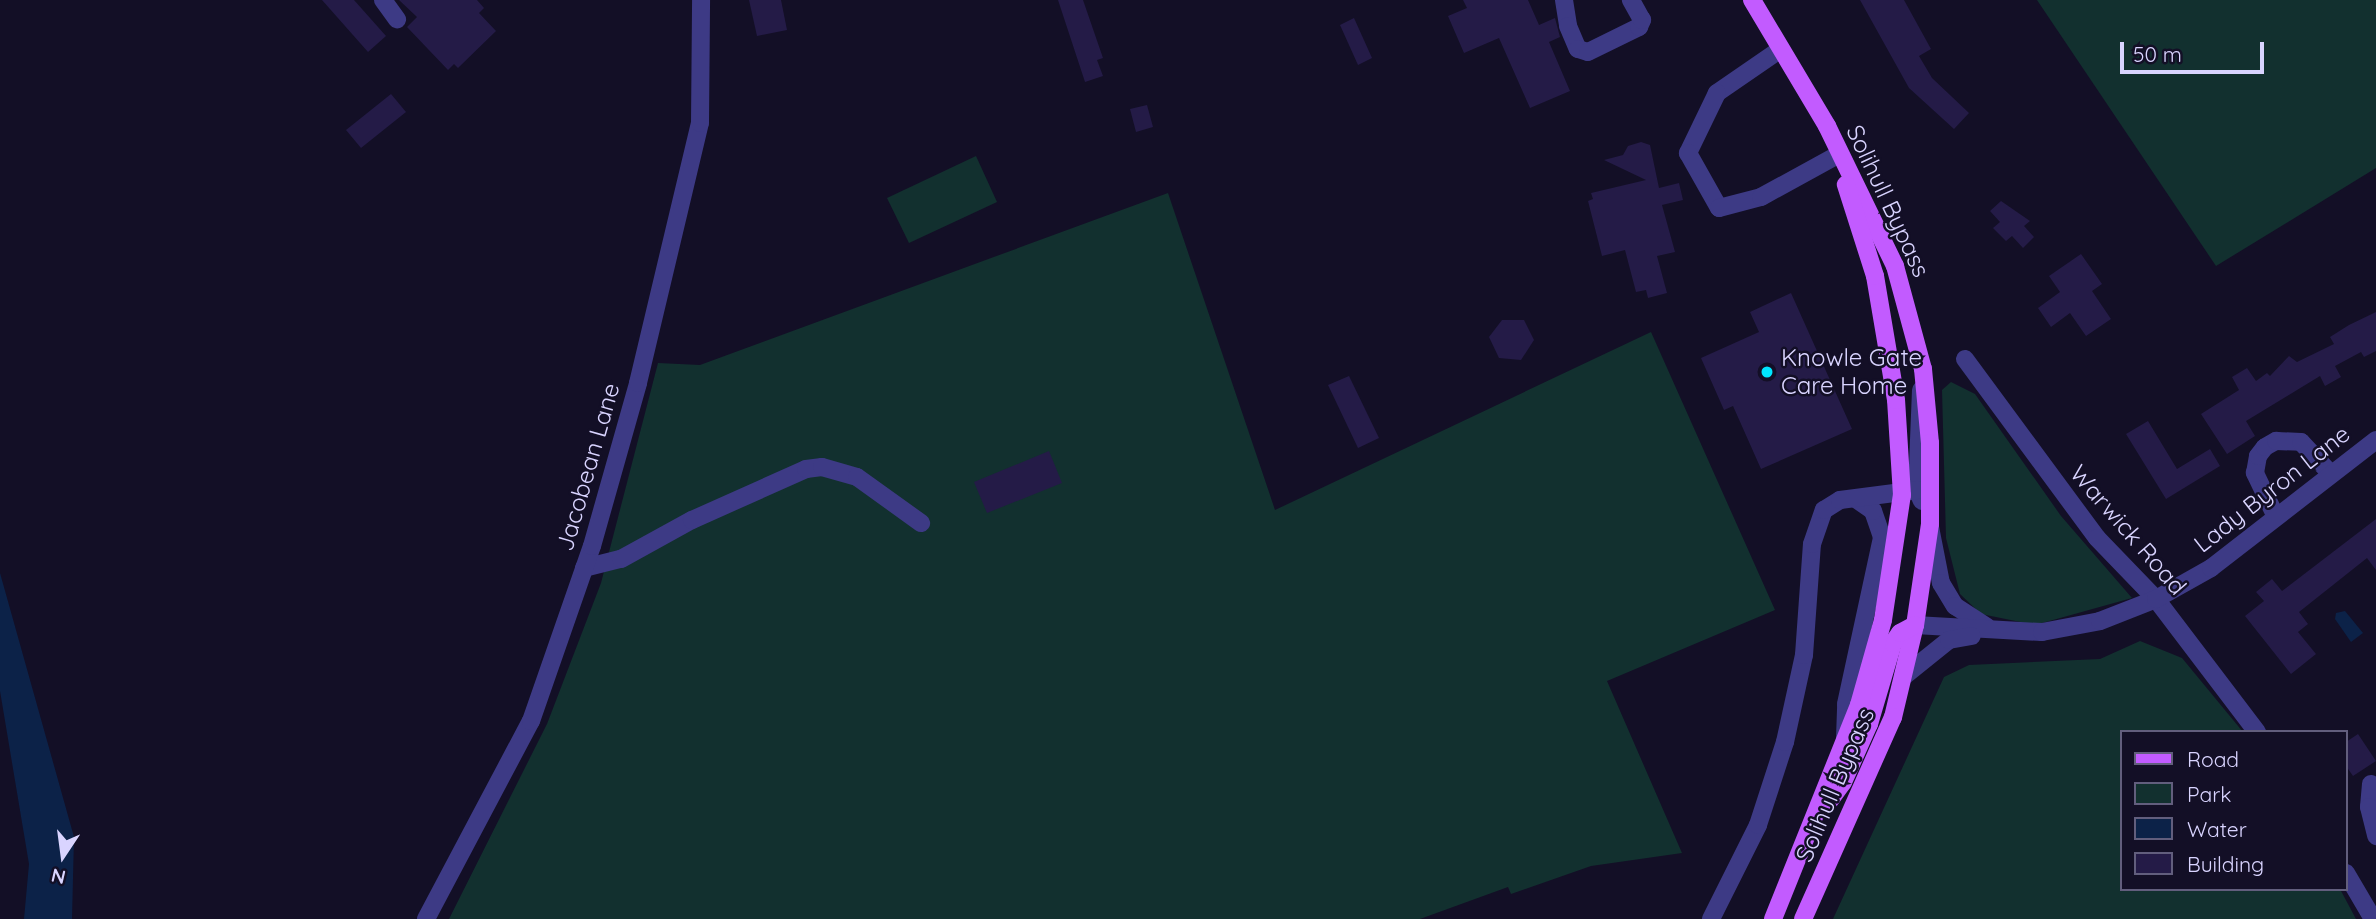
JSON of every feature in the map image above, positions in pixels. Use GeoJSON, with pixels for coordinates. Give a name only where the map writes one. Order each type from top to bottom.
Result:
{"type":"FeatureCollection","features":[{"type":"Feature","properties":{"kind":"main road"},"geometry":{"type":"LineString","coordinates":[[1752,0],[1826,125]]}},
{"type":"Feature","properties":{"kind":"main road","name":"Solihull Bypass"},"geometry":{"type":"LineString","coordinates":[[1773,919],[1845,745],[1866,681],[1883,620],[1910,492],[1875,276],[1826,125]]}},
{"type":"Feature","properties":{"kind":"main road","name":"Solihull Bypass"},"geometry":{"type":"LineString","coordinates":[[1802,919],[1879,755],[1903,677],[1915,625],[1933,494],[1923,369],[1895,266],[1826,125]]}},
{"type":"Feature","properties":{"kind":"main road"},"geometry":{"type":"LineString","coordinates":[[1814,823],[1843,782],[1882,689],[1893,643],[1900,633],[1915,625]]}},
{"type":"Feature","properties":{"kind":"street"},"geometry":{"type":"LineString","coordinates":[[383,0],[397,19]]}},
{"type":"Feature","properties":{"kind":"street","name":"Jacobean Lane"},"geometry":{"type":"LineString","coordinates":[[426,919],[531,720],[584,568],[638,383],[698,130],[701,0]]}},
{"type":"Feature","properties":{"kind":"street"},"geometry":{"type":"LineString","coordinates":[[1564,0],[1567,26],[1578,49],[1588,52],[1639,27],[1642,20],[1631,0]]}},
{"type":"Feature","properties":{"kind":"street"},"geometry":{"type":"LineString","coordinates":[[1781,49],[1717,93],[1688,153],[1719,208],[1760,197],[1836,156]]}},
{"type":"Feature","properties":{"kind":"street","name":"Warwick Road"},"geometry":{"type":"LineString","coordinates":[[1965,359],[2097,538],[2156,599],[2255,730]]}},
{"type":"Feature","properties":{"kind":"street"},"geometry":{"type":"LineString","coordinates":[[1923,369],[1910,492],[1930,521],[1941,583],[1955,606],[1997,632]]}},
{"type":"Feature","properties":{"kind":"street","name":"Lady Byron Lane"},"geometry":{"type":"LineString","coordinates":[[1915,625],[1997,632],[2068,628],[2156,599],[2211,568],[2275,515],[2376,440]]}},
{"type":"Feature","properties":{"kind":"street"},"geometry":{"type":"LineString","coordinates":[[2275,515],[2255,473],[2258,456],[2265,447],[2276,441],[2301,442],[2330,474]]}},
{"type":"Feature","properties":{"kind":"street"},"geometry":{"type":"LineString","coordinates":[[584,568],[621,559],[692,520],[806,469],[822,467],[857,477],[921,523]]}},
{"type":"Feature","properties":{"kind":"street"},"geometry":{"type":"LineString","coordinates":[[1711,919],[1758,825],[1785,742],[1804,654],[1816,530],[1824,510],[1840,500],[1910,492]]}},
{"type":"Feature","properties":{"kind":"street"},"geometry":{"type":"LineString","coordinates":[[1845,745],[1846,704],[1882,537],[1873,511],[1856,499]]}},
{"type":"Feature","properties":{"kind":"street"},"geometry":{"type":"LineString","coordinates":[[1903,677],[1949,640],[1997,632]]}},
{"type":"Feature","properties":{"kind":"street"},"geometry":{"type":"LineString","coordinates":[[2371,784],[2369,807],[2376,836]]}},
{"type":"Feature","properties":{"kind":"street"},"geometry":{"type":"LineString","coordinates":[[2348,876],[2373,919]]}},
{"type":"Feature","properties":{"kind":"green space"},"geometry":{"type":"Polygon","coordinates":[[[2037,0],[2376,0],[2376,168],[2216,266],[2037,0]]]}},
{"type":"Feature","properties":{"kind":"green space"},"geometry":{"type":"Polygon","coordinates":[[[976,156],[997,202],[909,243],[887,198],[976,156]]]}},
{"type":"Feature","properties":{"kind":"green space"},"geometry":{"type":"Polygon","coordinates":[[[1168,193],[1275,510],[1651,332],[1775,610],[1607,681],[1682,853],[1591,866],[1511,894],[1508,887],[1420,919],[449,919],[547,724],[601,583],[658,363],[700,365],[1168,193]]]}},
{"type":"Feature","properties":{"kind":"green space"},"geometry":{"type":"Polygon","coordinates":[[[1951,382],[1975,394],[2061,516],[2132,598],[2035,625],[1981,614],[1960,594],[1946,538],[1942,390],[1951,382]]]}},
{"type":"Feature","properties":{"kind":"green space"},"geometry":{"type":"Polygon","coordinates":[[[2140,641],[2182,658],[2241,730],[2120,730],[2120,891],[2341,891],[2356,919],[1833,919],[1944,677],[1969,665],[2100,659],[2140,641]]]}},
{"type":"Feature","properties":{"kind":"water"},"geometry":{"type":"Polygon","coordinates":[[[0,573],[74,837],[72,919],[24,919],[29,864],[0,691],[0,573]]]}},
{"type":"Feature","properties":{"kind":"water"},"geometry":{"type":"Polygon","coordinates":[[[2345,611],[2363,633],[2351,642],[2335,619],[2336,613],[2345,611]]]}},
{"type":"Feature","properties":{"kind":"building"},"geometry":{"type":"Polygon","coordinates":[[[322,0],[354,0],[386,36],[368,52],[322,0]]]}},
{"type":"Feature","properties":{"kind":"building"},"geometry":{"type":"Polygon","coordinates":[[[399,0],[477,0],[484,8],[479,13],[496,31],[458,68],[454,64],[448,70],[407,27],[417,17],[399,0]]]}},
{"type":"Feature","properties":{"kind":"building"},"geometry":{"type":"Polygon","coordinates":[[[749,0],[781,0],[787,30],[757,36],[749,0]]]}},
{"type":"Feature","properties":{"kind":"building"},"geometry":{"type":"Polygon","coordinates":[[[1058,0],[1083,0],[1103,58],[1097,60],[1103,76],[1085,82],[1058,0]]]}},
{"type":"Feature","properties":{"kind":"building"},"geometry":{"type":"Polygon","coordinates":[[[1463,0],[1528,0],[1539,25],[1555,18],[1560,37],[1549,42],[1570,91],[1530,108],[1499,38],[1464,53],[1448,16],[1467,8],[1463,0]]]}},
{"type":"Feature","properties":{"kind":"building"},"geometry":{"type":"Polygon","coordinates":[[[1860,0],[1904,0],[1931,49],[1919,56],[1932,78],[1969,113],[1954,129],[1909,88],[1860,0]]]}},
{"type":"Feature","properties":{"kind":"building"},"geometry":{"type":"Polygon","coordinates":[[[1354,18],[1372,58],[1358,65],[1340,25],[1354,18]]]}},
{"type":"Feature","properties":{"kind":"building"},"geometry":{"type":"Polygon","coordinates":[[[391,94],[406,112],[361,148],[346,130],[391,94]]]}},
{"type":"Feature","properties":{"kind":"building"},"geometry":{"type":"Polygon","coordinates":[[[1147,105],[1153,127],[1136,132],[1130,109],[1147,105]]]}},
{"type":"Feature","properties":{"kind":"building"},"geometry":{"type":"Polygon","coordinates":[[[1641,142],[1650,145],[1659,188],[1679,183],[1683,200],[1662,205],[1675,252],[1657,256],[1667,293],[1648,298],[1646,290],[1636,292],[1625,250],[1602,256],[1588,201],[1593,199],[1591,193],[1646,180],[1604,160],[1623,155],[1628,146],[1641,142]]]}},
{"type":"Feature","properties":{"kind":"building"},"geometry":{"type":"Polygon","coordinates":[[[2001,201],[2030,221],[2024,226],[2034,237],[2023,248],[2012,236],[2006,241],[1993,228],[2000,222],[1990,211],[2001,201]]]}},
{"type":"Feature","properties":{"kind":"building"},"geometry":{"type":"Polygon","coordinates":[[[2081,254],[2102,284],[2092,291],[2111,319],[2086,336],[2070,313],[2051,327],[2038,308],[2060,292],[2049,276],[2081,254]]]}},
{"type":"Feature","properties":{"kind":"building","name":"Knowle Gate Care Home"},"geometry":{"type":"Polygon","coordinates":[[[1791,293],[1852,429],[1761,469],[1733,406],[1724,410],[1701,358],[1759,332],[1750,312],[1791,293]]]}},
{"type":"Feature","properties":{"kind":"building"},"geometry":{"type":"Polygon","coordinates":[[[2376,312],[2376,351],[2364,357],[2361,352],[2335,366],[2341,377],[2325,386],[2320,376],[2246,421],[2255,436],[2227,454],[2201,414],[2239,390],[2232,377],[2247,368],[2256,381],[2267,373],[2270,376],[2289,356],[2297,362],[2334,344],[2330,337],[2376,312]]]}},
{"type":"Feature","properties":{"kind":"building"},"geometry":{"type":"Polygon","coordinates":[[[1502,320],[1524,320],[1534,340],[1521,360],[1499,358],[1489,337],[1502,320]]]}},
{"type":"Feature","properties":{"kind":"building"},"geometry":{"type":"Polygon","coordinates":[[[1349,376],[1379,438],[1358,448],[1328,385],[1349,376]]]}},
{"type":"Feature","properties":{"kind":"building"},"geometry":{"type":"Polygon","coordinates":[[[2148,421],[2177,469],[2210,449],[2220,466],[2166,499],[2126,434],[2148,421]]]}},
{"type":"Feature","properties":{"kind":"building"},"geometry":{"type":"Polygon","coordinates":[[[1049,451],[1062,483],[987,513],[974,482],[1049,451]]]}},
{"type":"Feature","properties":{"kind":"building"},"geometry":{"type":"Polygon","coordinates":[[[2376,519],[2376,570],[2367,558],[2299,612],[2308,624],[2298,632],[2316,654],[2291,674],[2245,616],[2264,601],[2256,592],[2272,579],[2282,591],[2376,519]]]}},
{"type":"Feature","properties":{"kind":"building"},"geometry":{"type":"Polygon","coordinates":[[[2358,734],[2376,761],[2353,776],[2348,769],[2348,741],[2358,734]]]}},
{"type":"Feature","properties":{"kind":"place","name":"Knowle Gate Care Home"},"geometry":{"type":"Point","coordinates":[1767,372]}}]}
